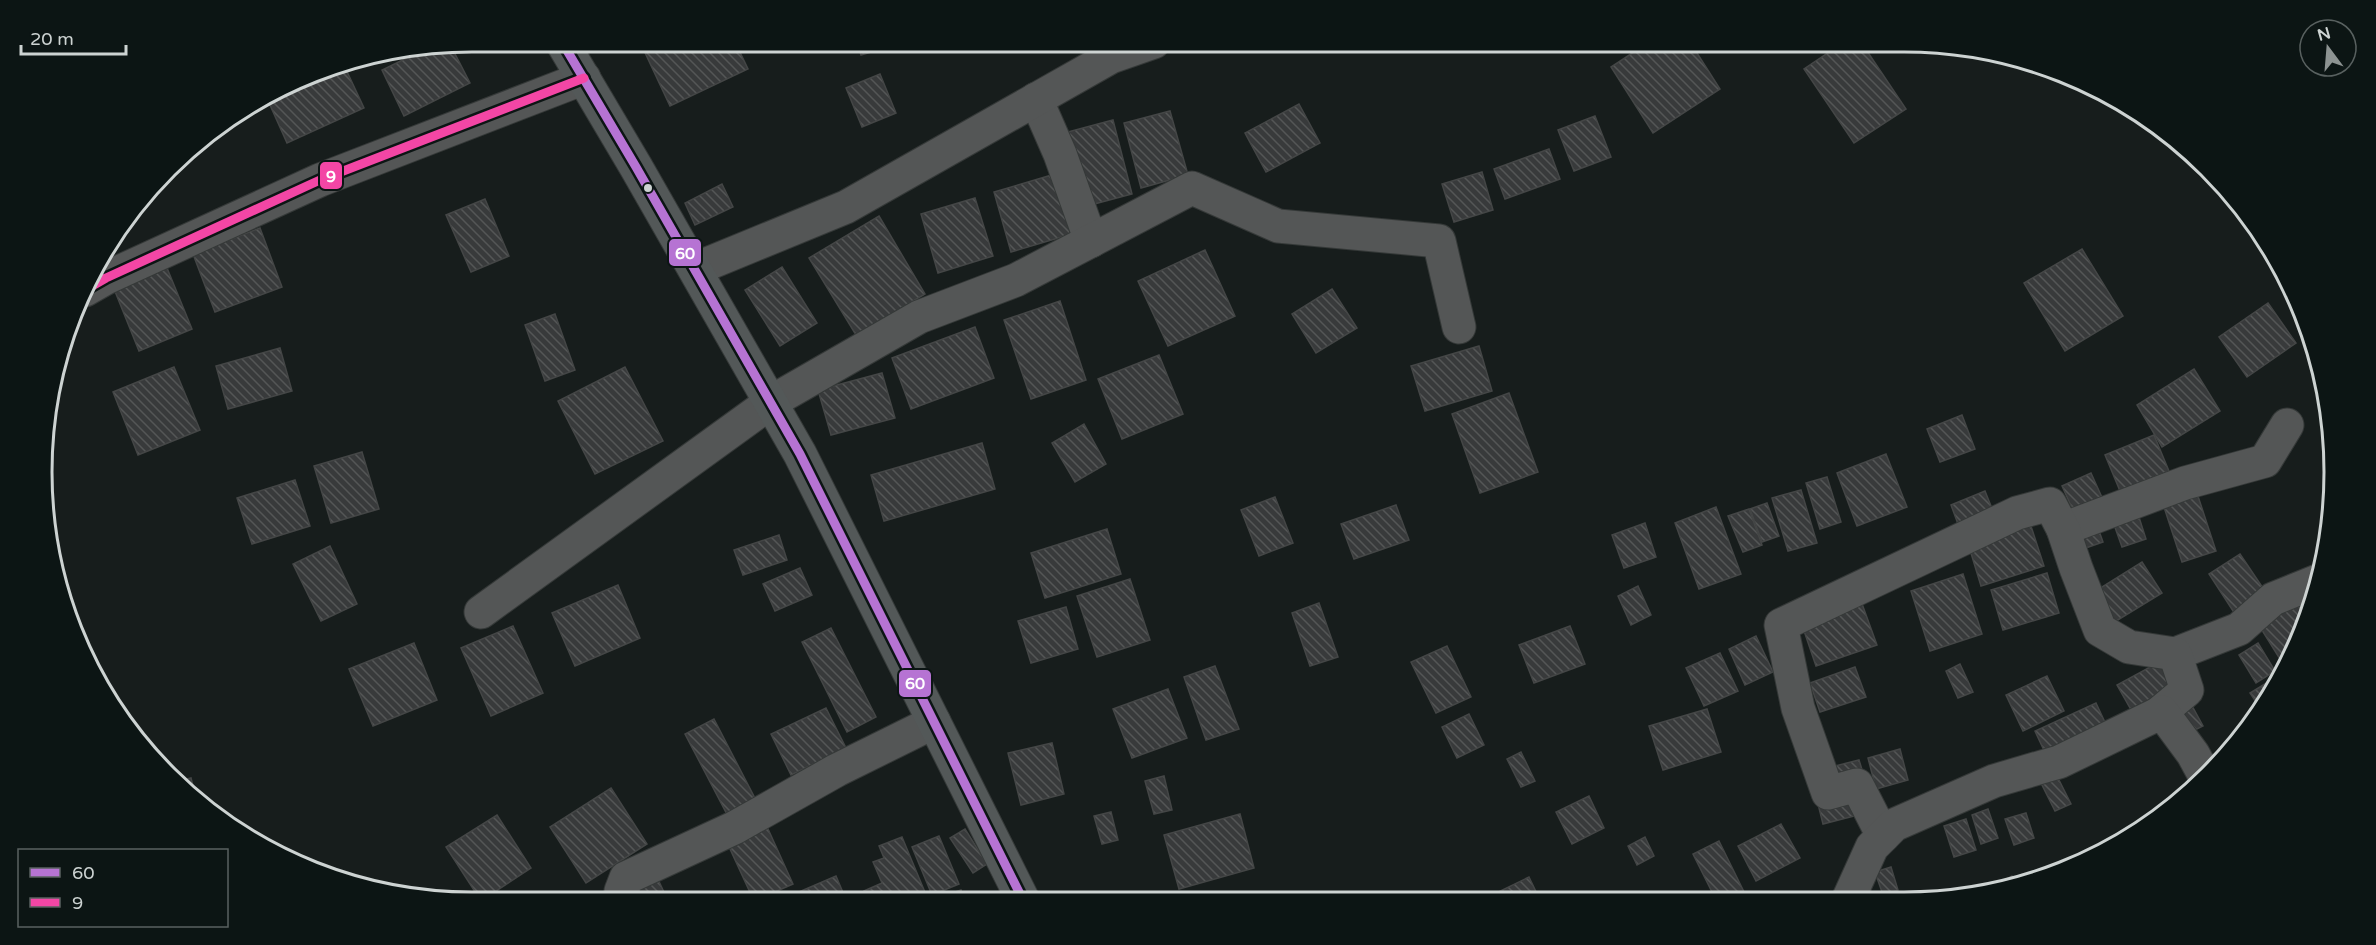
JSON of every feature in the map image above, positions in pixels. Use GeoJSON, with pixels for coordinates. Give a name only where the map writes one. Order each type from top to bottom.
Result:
{"type":"FeatureCollection","features":[{"type":"Feature","properties":{"kind":"main road"},"geometry":{"type":"LineString","coordinates":[[568,52],[800,454],[1019,892]]}},
{"type":"Feature","properties":{"kind":"street"},"geometry":{"type":"LineString","coordinates":[[695,269],[846,207],[1111,57],[1125,52]]}},
{"type":"Feature","properties":{"kind":"street"},"geometry":{"type":"LineString","coordinates":[[98,282],[320,180],[584,78]]}},
{"type":"Feature","properties":{"kind":"street"},"geometry":{"type":"LineString","coordinates":[[1036,99],[1060,154],[1091,241]]}},
{"type":"Feature","properties":{"kind":"street"},"geometry":{"type":"LineString","coordinates":[[481,612],[771,402],[919,317],[1016,280],[1192,188],[1278,226],[1439,241],[1459,327]]}},
{"type":"Feature","properties":{"kind":"street"},"geometry":{"type":"LineString","coordinates":[[2063,529],[2185,483],[2265,461],[2287,425]]}},
{"type":"Feature","properties":{"kind":"street"},"geometry":{"type":"LineString","coordinates":[[1883,836],[1857,785],[1828,794],[1798,708],[1781,625],[2017,513],[2050,504],[2063,529],[2100,630],[2129,647],[2175,654],[2239,629],[2273,599],[2308,585]]}},
{"type":"Feature","properties":{"kind":"street"},"geometry":{"type":"LineString","coordinates":[[2156,716],[2187,690],[2175,654]]}},
{"type":"Feature","properties":{"kind":"street"},"geometry":{"type":"LineString","coordinates":[[1852,892],[1872,847],[1894,825],[1995,781],[2059,762],[2162,712],[2193,754],[2201,768]]}},
{"type":"Feature","properties":{"kind":"street"},"geometry":{"type":"LineString","coordinates":[[622,892],[626,878],[734,828],[837,770],[934,722]]}},
{"type":"Feature","properties":{"kind":"building"},"geometry":{"type":"Polygon","coordinates":[[[645,52],[740,52],[748,69],[670,106],[645,52]]]}},
{"type":"Feature","properties":{"kind":"building"},"geometry":{"type":"Polygon","coordinates":[[[1634,52],[1696,52],[1720,89],[1653,133],[1611,67],[1634,52]]]}},
{"type":"Feature","properties":{"kind":"building"},"geometry":{"type":"Polygon","coordinates":[[[1829,52],[1868,52],[1906,109],[1854,143],[1804,69],[1829,52]]]}},
{"type":"Feature","properties":{"kind":"building"},"geometry":{"type":"Polygon","coordinates":[[[454,53],[470,83],[404,116],[382,70],[406,58],[454,53]]]}},
{"type":"Feature","properties":{"kind":"building"},"geometry":{"type":"Polygon","coordinates":[[[347,72],[364,108],[287,143],[270,105],[312,84],[347,72]]]}},
{"type":"Feature","properties":{"kind":"building"},"geometry":{"type":"Polygon","coordinates":[[[880,74],[896,113],[862,127],[846,88],[880,74]]]}},
{"type":"Feature","properties":{"kind":"building"},"geometry":{"type":"Polygon","coordinates":[[[1299,104],[1320,143],[1266,172],[1245,133],[1299,104]]]}},
{"type":"Feature","properties":{"kind":"building"},"geometry":{"type":"Polygon","coordinates":[[[1170,111],[1188,175],[1141,188],[1124,123],[1170,111]]]}},
{"type":"Feature","properties":{"kind":"building"},"geometry":{"type":"Polygon","coordinates":[[[1595,116],[1611,157],[1574,171],[1558,130],[1595,116]]]}},
{"type":"Feature","properties":{"kind":"building"},"geometry":{"type":"Polygon","coordinates":[[[1113,120],[1132,194],[1083,207],[1064,133],[1113,120]]]}},
{"type":"Feature","properties":{"kind":"building"},"geometry":{"type":"Polygon","coordinates":[[[1549,149],[1560,179],[1505,199],[1494,169],[1549,149]]]}},
{"type":"Feature","properties":{"kind":"building"},"geometry":{"type":"Polygon","coordinates":[[[1482,172],[1493,210],[1454,222],[1442,184],[1482,172]]]}},
{"type":"Feature","properties":{"kind":"building"},"geometry":{"type":"Polygon","coordinates":[[[1055,174],[1072,234],[1011,252],[994,192],[1055,174]]]}},
{"type":"Feature","properties":{"kind":"building"},"geometry":{"type":"Polygon","coordinates":[[[722,184],[733,207],[695,225],[685,203],[722,184]]]}},
{"type":"Feature","properties":{"kind":"building"},"geometry":{"type":"Polygon","coordinates":[[[975,198],[993,256],[938,273],[921,214],[975,198]]]}},
{"type":"Feature","properties":{"kind":"building"},"geometry":{"type":"Polygon","coordinates":[[[485,199],[509,256],[471,272],[446,215],[485,199]]]}},
{"type":"Feature","properties":{"kind":"building"},"geometry":{"type":"Polygon","coordinates":[[[879,216],[925,294],[856,335],[809,258],[879,216]]]}},
{"type":"Feature","properties":{"kind":"building"},"geometry":{"type":"Polygon","coordinates":[[[260,228],[282,287],[215,312],[193,254],[260,228]]]}},
{"type":"Feature","properties":{"kind":"building"},"geometry":{"type":"Polygon","coordinates":[[[2082,249],[2123,316],[2065,351],[2024,283],[2082,249]]]}},
{"type":"Feature","properties":{"kind":"building"},"geometry":{"type":"Polygon","coordinates":[[[1205,250],[1235,316],[1168,346],[1138,281],[1205,250]]]}},
{"type":"Feature","properties":{"kind":"building"},"geometry":{"type":"Polygon","coordinates":[[[165,263],[192,329],[139,351],[112,284],[165,263]]]}},
{"type":"Feature","properties":{"kind":"building"},"geometry":{"type":"Polygon","coordinates":[[[782,267],[817,323],[780,346],[745,290],[782,267]]]}},
{"type":"Feature","properties":{"kind":"building"},"geometry":{"type":"Polygon","coordinates":[[[1332,289],[1357,328],[1316,353],[1292,314],[1332,289]]]}},
{"type":"Feature","properties":{"kind":"building"},"geometry":{"type":"Polygon","coordinates":[[[1060,301],[1086,380],[1031,399],[1004,320],[1060,301]]]}},
{"type":"Feature","properties":{"kind":"building"},"geometry":{"type":"Polygon","coordinates":[[[2268,303],[2296,343],[2247,377],[2219,337],[2268,303]]]}},
{"type":"Feature","properties":{"kind":"building"},"geometry":{"type":"Polygon","coordinates":[[[555,314],[575,370],[545,381],[525,325],[555,314]]]}},
{"type":"Feature","properties":{"kind":"building"},"geometry":{"type":"Polygon","coordinates":[[[975,327],[994,378],[911,409],[892,358],[975,327]]]}},
{"type":"Feature","properties":{"kind":"building"},"geometry":{"type":"Polygon","coordinates":[[[1479,346],[1492,391],[1425,411],[1411,366],[1479,346]]]}},
{"type":"Feature","properties":{"kind":"building"},"geometry":{"type":"Polygon","coordinates":[[[280,348],[292,391],[228,409],[216,366],[280,348]]]}},
{"type":"Feature","properties":{"kind":"building"},"geometry":{"type":"Polygon","coordinates":[[[1159,355],[1183,414],[1122,439],[1098,379],[1159,355]]]}},
{"type":"Feature","properties":{"kind":"building"},"geometry":{"type":"Polygon","coordinates":[[[174,367],[200,430],[138,455],[113,392],[174,367]]]}},
{"type":"Feature","properties":{"kind":"building"},"geometry":{"type":"Polygon","coordinates":[[[625,367],[663,441],[595,474],[558,401],[625,367]]]}},
{"type":"Feature","properties":{"kind":"building"},"geometry":{"type":"Polygon","coordinates":[[[2194,369],[2220,411],[2162,447],[2137,405],[2194,369]]]}},
{"type":"Feature","properties":{"kind":"building"},"geometry":{"type":"Polygon","coordinates":[[[882,373],[895,418],[831,435],[818,390],[882,373]]]}},
{"type":"Feature","properties":{"kind":"building"},"geometry":{"type":"Polygon","coordinates":[[[1509,393],[1538,472],[1480,493],[1452,414],[1509,393]]]}},
{"type":"Feature","properties":{"kind":"building"},"geometry":{"type":"Polygon","coordinates":[[[1962,415],[1975,449],[1940,462],[1927,429],[1962,415]]]}},
{"type":"Feature","properties":{"kind":"building"},"geometry":{"type":"Polygon","coordinates":[[[1084,424],[1106,464],[1075,482],[1052,443],[1084,424]]]}},
{"type":"Feature","properties":{"kind":"building"},"geometry":{"type":"Polygon","coordinates":[[[2154,435],[2169,471],[2120,491],[2105,455],[2154,435]]]}},
{"type":"Feature","properties":{"kind":"building"},"geometry":{"type":"Polygon","coordinates":[[[982,443],[995,489],[884,521],[871,475],[982,443]]]}},
{"type":"Feature","properties":{"kind":"building"},"geometry":{"type":"Polygon","coordinates":[[[362,452],[379,509],[331,523],[314,466],[362,452]]]}},
{"type":"Feature","properties":{"kind":"building"},"geometry":{"type":"Polygon","coordinates":[[[1886,454],[1907,507],[1857,526],[1837,473],[1886,454]]]}},
{"type":"Feature","properties":{"kind":"building"},"geometry":{"type":"Polygon","coordinates":[[[2091,473],[2105,504],[2076,517],[2062,486],[2091,473]]]}},
{"type":"Feature","properties":{"kind":"building"},"geometry":{"type":"Polygon","coordinates":[[[1827,477],[1841,522],[1820,529],[1806,483],[1827,477]]]}},
{"type":"Feature","properties":{"kind":"building"},"geometry":{"type":"Polygon","coordinates":[[[295,480],[310,526],[252,544],[237,498],[295,480]]]}},
{"type":"Feature","properties":{"kind":"building"},"geometry":{"type":"Polygon","coordinates":[[[1801,490],[1817,543],[1788,551],[1772,498],[1801,490]]]}},
{"type":"Feature","properties":{"kind":"building"},"geometry":{"type":"Polygon","coordinates":[[[2196,490],[2216,551],[2182,562],[2162,501],[2196,490]]]}},
{"type":"Feature","properties":{"kind":"building"},"geometry":{"type":"Polygon","coordinates":[[[1985,491],[1993,511],[1958,524],[1951,505],[1985,491]]]}},
{"type":"Feature","properties":{"kind":"building"},"geometry":{"type":"Polygon","coordinates":[[[1275,497],[1293,543],[1259,556],[1241,510],[1275,497]]]}},
{"type":"Feature","properties":{"kind":"building"},"geometry":{"type":"Polygon","coordinates":[[[1767,503],[1779,536],[1762,542],[1750,509],[1767,503]]]}},
{"type":"Feature","properties":{"kind":"building"},"geometry":{"type":"Polygon","coordinates":[[[1396,505],[1409,540],[1354,559],[1341,524],[1396,505]]]}},
{"type":"Feature","properties":{"kind":"building"},"geometry":{"type":"Polygon","coordinates":[[[1716,507],[1741,574],[1699,589],[1675,523],[1716,507]]]}},
{"type":"Feature","properties":{"kind":"building"},"geometry":{"type":"Polygon","coordinates":[[[1749,509],[1762,545],[1743,552],[1728,516],[1749,509]]]}},
{"type":"Feature","properties":{"kind":"building"},"geometry":{"type":"Polygon","coordinates":[[[2137,511],[2146,539],[2122,547],[2112,519],[2137,511]]]}},
{"type":"Feature","properties":{"kind":"building"},"geometry":{"type":"Polygon","coordinates":[[[2029,520],[2044,566],[1981,586],[1967,540],[2029,520]]]}},
{"type":"Feature","properties":{"kind":"building"},"geometry":{"type":"Polygon","coordinates":[[[1645,523],[1656,557],[1624,568],[1612,535],[1645,523]]]}},
{"type":"Feature","properties":{"kind":"building"},"geometry":{"type":"Polygon","coordinates":[[[2098,528],[2103,542],[2080,550],[2075,536],[2098,528]]]}},
{"type":"Feature","properties":{"kind":"building"},"geometry":{"type":"Polygon","coordinates":[[[1107,529],[1121,574],[1045,598],[1031,553],[1107,529]]]}},
{"type":"Feature","properties":{"kind":"building"},"geometry":{"type":"Polygon","coordinates":[[[779,535],[787,560],[743,575],[734,550],[779,535]]]}},
{"type":"Feature","properties":{"kind":"building"},"geometry":{"type":"Polygon","coordinates":[[[330,546],[357,604],[321,621],[293,564],[330,546]]]}},
{"type":"Feature","properties":{"kind":"building"},"geometry":{"type":"Polygon","coordinates":[[[2240,554],[2267,594],[2235,614],[2209,574],[2240,554]]]}},
{"type":"Feature","properties":{"kind":"building"},"geometry":{"type":"Polygon","coordinates":[[[2142,562],[2162,593],[2113,623],[2094,592],[2142,562]]]}},
{"type":"Feature","properties":{"kind":"building"},"geometry":{"type":"Polygon","coordinates":[[[800,568],[812,595],[775,611],[763,584],[800,568]]]}},
{"type":"Feature","properties":{"kind":"building"},"geometry":{"type":"Polygon","coordinates":[[[2047,573],[2059,613],[2003,630],[1991,590],[2047,573]]]}},
{"type":"Feature","properties":{"kind":"building"},"geometry":{"type":"Polygon","coordinates":[[[1963,574],[1982,634],[1930,651],[1911,591],[1963,574]]]}},
{"type":"Feature","properties":{"kind":"building"},"geometry":{"type":"Polygon","coordinates":[[[1130,579],[1150,640],[1097,657],[1077,596],[1130,579]]]}},
{"type":"Feature","properties":{"kind":"building"},"geometry":{"type":"Polygon","coordinates":[[[618,585],[640,638],[575,666],[552,613],[618,585]]]}},
{"type":"Feature","properties":{"kind":"building"},"geometry":{"type":"Polygon","coordinates":[[[1638,586],[1651,615],[1631,625],[1618,596],[1638,586]]]}},
{"type":"Feature","properties":{"kind":"building"},"geometry":{"type":"Polygon","coordinates":[[[2297,593],[2303,602],[2280,659],[2255,619],[2297,593]]]}},
{"type":"Feature","properties":{"kind":"building"},"geometry":{"type":"Polygon","coordinates":[[[1861,601],[1877,645],[1816,666],[1801,622],[1861,601]]]}},
{"type":"Feature","properties":{"kind":"building"},"geometry":{"type":"Polygon","coordinates":[[[1319,603],[1338,657],[1310,666],[1292,613],[1319,603]]]}},
{"type":"Feature","properties":{"kind":"building"},"geometry":{"type":"Polygon","coordinates":[[[1066,607],[1078,649],[1031,663],[1018,621],[1066,607]]]}},
{"type":"Feature","properties":{"kind":"building"},"geometry":{"type":"Polygon","coordinates":[[[513,626],[543,693],[491,716],[461,648],[513,626]]]}},
{"type":"Feature","properties":{"kind":"building"},"geometry":{"type":"Polygon","coordinates":[[[1570,626],[1585,664],[1534,683],[1519,645],[1570,626]]]}},
{"type":"Feature","properties":{"kind":"building"},"geometry":{"type":"Polygon","coordinates":[[[831,628],[876,717],[847,732],[802,642],[831,628]]]}},
{"type":"Feature","properties":{"kind":"building"},"geometry":{"type":"Polygon","coordinates":[[[1756,636],[1773,672],[1745,685],[1729,649],[1756,636]]]}},
{"type":"Feature","properties":{"kind":"building"},"geometry":{"type":"Polygon","coordinates":[[[414,643],[437,700],[373,726],[349,669],[414,643]]]}},
{"type":"Feature","properties":{"kind":"building"},"geometry":{"type":"Polygon","coordinates":[[[2258,643],[2274,669],[2256,683],[2239,655],[2258,643]]]}},
{"type":"Feature","properties":{"kind":"building"},"geometry":{"type":"Polygon","coordinates":[[[1447,646],[1471,697],[1436,713],[1411,662],[1447,646]]]}},
{"type":"Feature","properties":{"kind":"building"},"geometry":{"type":"Polygon","coordinates":[[[1720,653],[1738,691],[1704,706],[1686,668],[1720,653]]]}},
{"type":"Feature","properties":{"kind":"building"},"geometry":{"type":"Polygon","coordinates":[[[2163,660],[2180,691],[2134,715],[2117,685],[2163,660]]]}},
{"type":"Feature","properties":{"kind":"building"},"geometry":{"type":"Polygon","coordinates":[[[1960,664],[1973,692],[1958,698],[1946,671],[1960,664]]]}},
{"type":"Feature","properties":{"kind":"building"},"geometry":{"type":"Polygon","coordinates":[[[1215,666],[1239,729],[1206,740],[1184,677],[1215,666]]]}},
{"type":"Feature","properties":{"kind":"building"},"geometry":{"type":"Polygon","coordinates":[[[1855,667],[1866,697],[1820,712],[1810,683],[1855,667]]]}},
{"type":"Feature","properties":{"kind":"building"},"geometry":{"type":"Polygon","coordinates":[[[2047,676],[2064,711],[2023,731],[2006,695],[2047,676]]]}},
{"type":"Feature","properties":{"kind":"building"},"geometry":{"type":"Polygon","coordinates":[[[2266,683],[2256,701],[2250,693],[2266,683]]]}},
{"type":"Feature","properties":{"kind":"building"},"geometry":{"type":"Polygon","coordinates":[[[1168,689],[1187,738],[1132,758],[1113,709],[1168,689]]]}},
{"type":"Feature","properties":{"kind":"building"},"geometry":{"type":"Polygon","coordinates":[[[2190,702],[2203,726],[2183,736],[2171,712],[2190,702]]]}},
{"type":"Feature","properties":{"kind":"building"},"geometry":{"type":"Polygon","coordinates":[[[2096,703],[2109,731],[2048,759],[2035,731],[2096,703]]]}},
{"type":"Feature","properties":{"kind":"building"},"geometry":{"type":"Polygon","coordinates":[[[826,708],[846,748],[791,775],[771,734],[826,708]]]}},
{"type":"Feature","properties":{"kind":"building"},"geometry":{"type":"Polygon","coordinates":[[[1707,709],[1721,752],[1663,770],[1649,726],[1707,709]]]}},
{"type":"Feature","properties":{"kind":"building"},"geometry":{"type":"Polygon","coordinates":[[[1469,714],[1484,745],[1457,758],[1442,727],[1469,714]]]}},
{"type":"Feature","properties":{"kind":"building"},"geometry":{"type":"Polygon","coordinates":[[[714,719],[760,808],[731,822],[685,734],[714,719]]]}},
{"type":"Feature","properties":{"kind":"building"},"geometry":{"type":"Polygon","coordinates":[[[1052,743],[1064,794],[1021,805],[1008,753],[1052,743]]]}},
{"type":"Feature","properties":{"kind":"building"},"geometry":{"type":"Polygon","coordinates":[[[1900,749],[1908,780],[1876,789],[1868,758],[1900,749]]]}},
{"type":"Feature","properties":{"kind":"building"},"geometry":{"type":"Polygon","coordinates":[[[1521,752],[1535,781],[1521,787],[1507,759],[1521,752]]]}},
{"type":"Feature","properties":{"kind":"building"},"geometry":{"type":"Polygon","coordinates":[[[2214,755],[2204,765],[2201,761],[2214,755]]]}},
{"type":"Feature","properties":{"kind":"building"},"geometry":{"type":"Polygon","coordinates":[[[1859,760],[1864,776],[1831,785],[1827,768],[1859,760]]]}},
{"type":"Feature","properties":{"kind":"building"},"geometry":{"type":"Polygon","coordinates":[[[2056,774],[2071,804],[2055,811],[2040,781],[2056,774]]]}},
{"type":"Feature","properties":{"kind":"building"},"geometry":{"type":"Polygon","coordinates":[[[1164,776],[1172,810],[1154,814],[1145,781],[1164,776]]]}},
{"type":"Feature","properties":{"kind":"building"},"geometry":{"type":"Polygon","coordinates":[[[611,788],[647,844],[586,883],[550,827],[611,788]]]}},
{"type":"Feature","properties":{"kind":"building"},"geometry":{"type":"Polygon","coordinates":[[[1856,793],[1862,814],[1823,824],[1818,804],[1856,793]]]}},
{"type":"Feature","properties":{"kind":"building"},"geometry":{"type":"Polygon","coordinates":[[[1589,796],[1604,828],[1572,844],[1556,812],[1589,796]]]}},
{"type":"Feature","properties":{"kind":"building"},"geometry":{"type":"Polygon","coordinates":[[[1988,809],[1998,838],[1981,844],[1972,815],[1988,809]]]}},
{"type":"Feature","properties":{"kind":"building"},"geometry":{"type":"Polygon","coordinates":[[[1111,812],[1118,840],[1102,844],[1094,816],[1111,812]]]}},
{"type":"Feature","properties":{"kind":"building"},"geometry":{"type":"Polygon","coordinates":[[[2026,813],[2034,838],[2014,845],[2005,819],[2026,813]]]}},
{"type":"Feature","properties":{"kind":"building"},"geometry":{"type":"Polygon","coordinates":[[[1240,814],[1254,868],[1179,889],[1164,835],[1240,814]]]}},
{"type":"Feature","properties":{"kind":"building"},"geometry":{"type":"Polygon","coordinates":[[[497,815],[531,868],[495,892],[475,892],[446,847],[497,815]]]}},
{"type":"Feature","properties":{"kind":"building"},"geometry":{"type":"Polygon","coordinates":[[[1966,819],[1976,850],[1954,857],[1944,826],[1966,819]]]}},
{"type":"Feature","properties":{"kind":"building"},"geometry":{"type":"Polygon","coordinates":[[[764,820],[793,884],[775,892],[750,892],[725,838],[764,820]]]}},
{"type":"Feature","properties":{"kind":"building"},"geometry":{"type":"Polygon","coordinates":[[[1781,824],[1800,858],[1756,881],[1738,846],[1781,824]]]}},
{"type":"Feature","properties":{"kind":"building"},"geometry":{"type":"Polygon","coordinates":[[[965,829],[987,864],[973,873],[950,838],[965,829]]]}},
{"type":"Feature","properties":{"kind":"building"},"geometry":{"type":"Polygon","coordinates":[[[939,836],[959,884],[939,892],[931,892],[912,847],[939,836]]]}},
{"type":"Feature","properties":{"kind":"building"},"geometry":{"type":"Polygon","coordinates":[[[902,837],[925,892],[864,892],[882,883],[873,862],[884,858],[879,846],[902,837]]]}},
{"type":"Feature","properties":{"kind":"building"},"geometry":{"type":"Polygon","coordinates":[[[1645,837],[1654,856],[1637,865],[1628,846],[1645,837]]]}},
{"type":"Feature","properties":{"kind":"building"},"geometry":{"type":"Polygon","coordinates":[[[1719,841],[1744,892],[1712,892],[1693,854],[1719,841]]]}},
{"type":"Feature","properties":{"kind":"building"},"geometry":{"type":"Polygon","coordinates":[[[1891,867],[1898,890],[1882,892],[1875,872],[1891,867]]]}},
{"type":"Feature","properties":{"kind":"building"},"geometry":{"type":"Polygon","coordinates":[[[656,875],[664,892],[631,892],[629,888],[656,875]]]}},
{"type":"Feature","properties":{"kind":"building"},"geometry":{"type":"Polygon","coordinates":[[[836,876],[843,892],[799,892],[836,876]]]}},
{"type":"Feature","properties":{"kind":"building"},"geometry":{"type":"Polygon","coordinates":[[[1529,877],[1536,892],[1498,892],[1529,877]]]}},
{"type":"Feature","properties":{"kind":"transit line","name":"60"},"geometry":{"type":"LineString","coordinates":[[568,52],[800,454],[1019,892]]}},
{"type":"Feature","properties":{"kind":"transit line","name":"9"},"geometry":{"type":"LineString","coordinates":[[98,282],[320,180],[584,78]]}}]}
